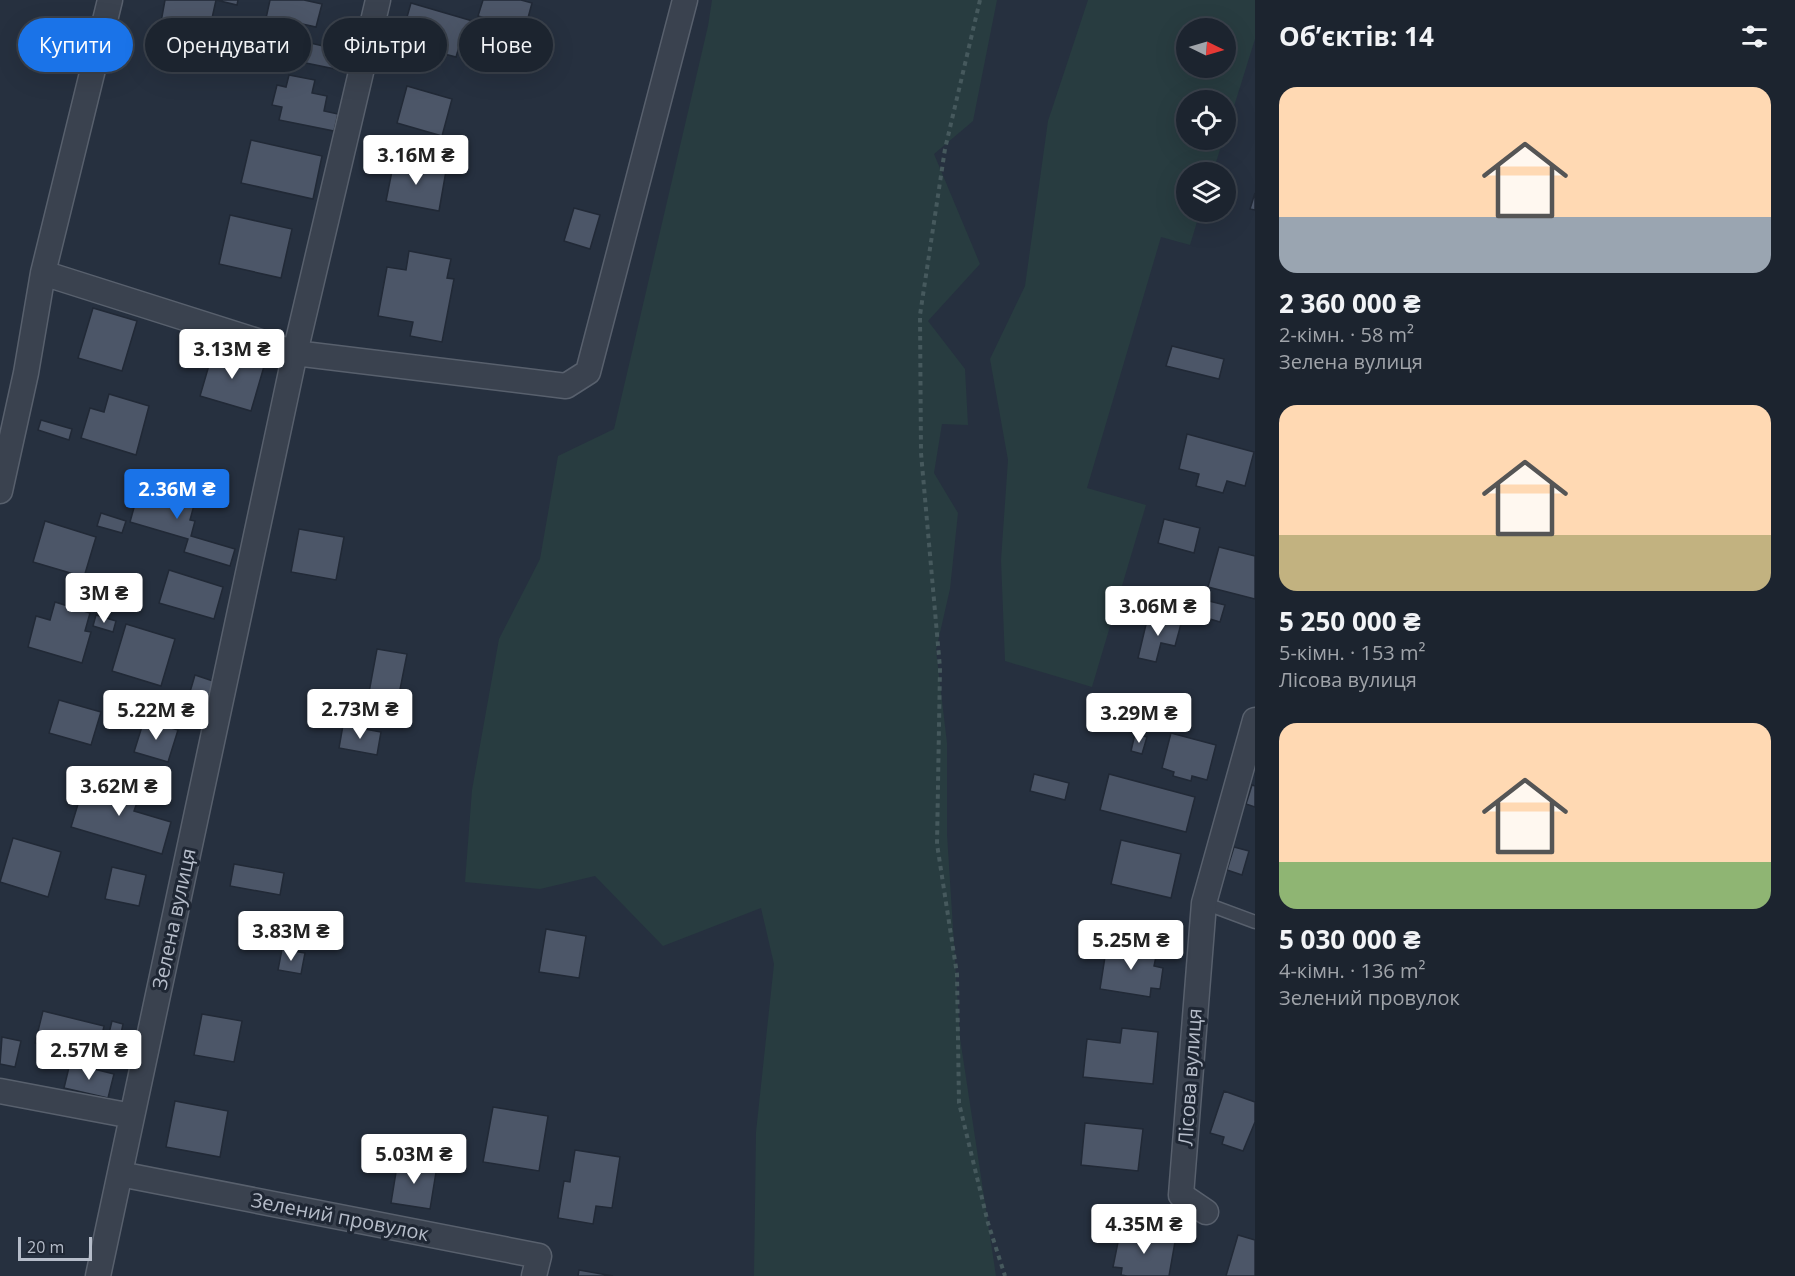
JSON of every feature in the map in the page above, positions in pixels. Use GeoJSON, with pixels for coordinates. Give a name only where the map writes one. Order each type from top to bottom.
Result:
{"type":"FeatureCollection","features":[{"type":"Feature","properties":{"kind":"street"},"geometry":{"type":"LineString","coordinates":[[0,491],[26,373],[43,273],[110,0]]}},
{"type":"Feature","properties":{"kind":"street","name":"Зелена вулиця"},"geometry":{"type":"LineString","coordinates":[[98,1276],[295,353],[378,0]]}},
{"type":"Feature","properties":{"kind":"street"},"geometry":{"type":"LineString","coordinates":[[43,273],[295,353],[566,386],[588,372],[685,0]]}},
{"type":"Feature","properties":{"kind":"street","name":"Лісова вулиця"},"geometry":{"type":"LineString","coordinates":[[1206,1212],[1181,1195],[1204,903],[1255,720]]}},
{"type":"Feature","properties":{"kind":"street"},"geometry":{"type":"LineString","coordinates":[[0,1091],[132,1116]]}},
{"type":"Feature","properties":{"kind":"street","name":"Зелений провулок"},"geometry":{"type":"LineString","coordinates":[[120,1174],[539,1256],[534,1276]]}},
{"type":"Feature","properties":{"kind":"lane"},"geometry":{"type":"LineString","coordinates":[[1204,903],[1255,922]]}},
{"type":"Feature","properties":{"kind":"path"},"geometry":{"type":"LineString","coordinates":[[980,0],[945,149],[920,315],[921,453],[940,668],[937,844],[957,974],[959,1103],[988,1223],[1005,1276]]}},
{"type":"Feature","properties":{"kind":"green space"},"geometry":{"type":"Polygon","coordinates":[[[712,0],[997,0],[973,121],[934,154],[980,264],[928,321],[965,369],[968,425],[942,424],[934,473],[958,513],[950,589],[936,650],[947,743],[947,834],[960,1038],[996,1276],[754,1276],[756,1132],[774,964],[761,908],[663,946],[595,876],[540,889],[465,882],[472,790],[499,639],[540,559],[558,456],[614,429],[708,26],[712,0]]]}},
{"type":"Feature","properties":{"kind":"green space"},"geometry":{"type":"Polygon","coordinates":[[[1088,0],[1255,0],[1255,39],[1236,100],[1236,90],[1176,90],[1176,150],[1220,150],[1216,162],[1176,162],[1176,222],[1197,222],[1190,245],[1161,237],[1087,488],[1146,505],[1092,687],[1005,661],[1001,560],[1008,460],[990,359],[1025,286],[1048,121],[1088,0]]]}},
{"type":"Feature","properties":{"kind":"building"},"geometry":{"type":"Polygon","coordinates":[[[165,0],[216,0],[212,18],[162,18],[165,0]]]}},
{"type":"Feature","properties":{"kind":"building"},"geometry":{"type":"Polygon","coordinates":[[[216,0],[238,0],[237,5],[216,0]]]}},
{"type":"Feature","properties":{"kind":"building"},"geometry":{"type":"Polygon","coordinates":[[[270,0],[304,0],[322,4],[316,27],[311,26],[311,18],[266,18],[270,0]]]}},
{"type":"Feature","properties":{"kind":"building"},"geometry":{"type":"Polygon","coordinates":[[[483,0],[521,0],[532,3],[528,18],[478,16],[483,0]]]}},
{"type":"Feature","properties":{"kind":"building"},"geometry":{"type":"Polygon","coordinates":[[[411,3],[462,18],[459,18],[459,47],[456,57],[447,55],[447,18],[407,18],[411,3]]]}},
{"type":"Feature","properties":{"kind":"building"},"geometry":{"type":"Polygon","coordinates":[[[311,43],[323,46],[323,67],[311,64],[311,43]]]}},
{"type":"Feature","properties":{"kind":"building"},"geometry":{"type":"Polygon","coordinates":[[[289,75],[315,80],[312,93],[327,96],[324,111],[338,114],[334,131],[279,120],[282,107],[272,105],[277,85],[286,87],[289,75]]]}},
{"type":"Feature","properties":{"kind":"building"},"geometry":{"type":"Polygon","coordinates":[[[407,86],[452,99],[442,136],[397,123],[407,86]]]}},
{"type":"Feature","properties":{"kind":"building"},"geometry":{"type":"Polygon","coordinates":[[[251,140],[322,156],[313,199],[241,183],[251,140]]]}},
{"type":"Feature","properties":{"kind":"building"},"geometry":{"type":"Polygon","coordinates":[[[394,161],[446,171],[439,211],[386,201],[394,161]]]}},
{"type":"Feature","properties":{"kind":"building"},"geometry":{"type":"Polygon","coordinates":[[[1255,193],[1255,210],[1250,209],[1255,193]]]}},
{"type":"Feature","properties":{"kind":"building"},"geometry":{"type":"Polygon","coordinates":[[[574,208],[600,215],[590,249],[564,241],[574,208]]]}},
{"type":"Feature","properties":{"kind":"building"},"geometry":{"type":"Polygon","coordinates":[[[230,215],[292,229],[281,278],[219,264],[230,215]]]}},
{"type":"Feature","properties":{"kind":"building"},"geometry":{"type":"Polygon","coordinates":[[[409,251],[451,259],[447,278],[454,279],[442,342],[410,336],[413,322],[378,316],[387,267],[406,270],[409,251]]]}},
{"type":"Feature","properties":{"kind":"building"},"geometry":{"type":"Polygon","coordinates":[[[93,308],[137,321],[122,371],[78,358],[93,308]]]}},
{"type":"Feature","properties":{"kind":"building"},"geometry":{"type":"Polygon","coordinates":[[[1172,346],[1224,359],[1219,379],[1166,366],[1172,346]]]}},
{"type":"Feature","properties":{"kind":"building"},"geometry":{"type":"Polygon","coordinates":[[[214,348],[265,363],[251,411],[200,396],[214,348]]]}},
{"type":"Feature","properties":{"kind":"building"},"geometry":{"type":"Polygon","coordinates":[[[109,394],[149,406],[136,455],[81,438],[90,408],[104,412],[109,394]]]}},
{"type":"Feature","properties":{"kind":"building"},"geometry":{"type":"Polygon","coordinates":[[[41,420],[72,429],[69,440],[38,430],[41,420]]]}},
{"type":"Feature","properties":{"kind":"building"},"geometry":{"type":"Polygon","coordinates":[[[1187,434],[1254,452],[1245,486],[1227,481],[1223,493],[1196,486],[1199,474],[1179,469],[1187,434]]]}},
{"type":"Feature","properties":{"kind":"building"},"geometry":{"type":"Polygon","coordinates":[[[149,480],[197,494],[190,520],[195,521],[191,536],[235,549],[230,566],[184,552],[188,539],[130,522],[135,504],[141,505],[149,480]]]}},
{"type":"Feature","properties":{"kind":"building"},"geometry":{"type":"Polygon","coordinates":[[[101,513],[126,521],[122,533],[97,526],[101,513]]]}},
{"type":"Feature","properties":{"kind":"building"},"geometry":{"type":"Polygon","coordinates":[[[1164,519],[1200,528],[1194,553],[1158,543],[1164,519]]]}},
{"type":"Feature","properties":{"kind":"building"},"geometry":{"type":"Polygon","coordinates":[[[45,521],[96,537],[84,577],[33,562],[45,521]]]}},
{"type":"Feature","properties":{"kind":"building"},"geometry":{"type":"Polygon","coordinates":[[[299,529],[344,537],[336,580],[291,572],[299,529]]]}},
{"type":"Feature","properties":{"kind":"building"},"geometry":{"type":"Polygon","coordinates":[[[1219,547],[1255,556],[1255,599],[1208,587],[1219,547]]]}},
{"type":"Feature","properties":{"kind":"building"},"geometry":{"type":"Polygon","coordinates":[[[169,570],[223,587],[214,619],[159,603],[169,570]]]}},
{"type":"Feature","properties":{"kind":"building"},"geometry":{"type":"Polygon","coordinates":[[[1197,598],[1225,605],[1220,622],[1193,614],[1197,598]]]}},
{"type":"Feature","properties":{"kind":"building"},"geometry":{"type":"Polygon","coordinates":[[[55,602],[90,613],[85,631],[91,632],[82,663],[28,647],[36,616],[50,620],[55,602]]]}},
{"type":"Feature","properties":{"kind":"building"},"geometry":{"type":"Polygon","coordinates":[[[96,615],[116,621],[113,632],[93,626],[96,615]]]}},
{"type":"Feature","properties":{"kind":"building"},"geometry":{"type":"Polygon","coordinates":[[[1148,616],[1181,624],[1175,646],[1161,643],[1156,662],[1138,658],[1148,616]]]}},
{"type":"Feature","properties":{"kind":"building"},"geometry":{"type":"Polygon","coordinates":[[[126,624],[175,639],[161,686],[112,671],[126,624]]]}},
{"type":"Feature","properties":{"kind":"building"},"geometry":{"type":"Polygon","coordinates":[[[377,649],[407,654],[394,720],[365,714],[377,649]]]}},
{"type":"Feature","properties":{"kind":"building"},"geometry":{"type":"Polygon","coordinates":[[[195,675],[216,682],[208,708],[187,702],[195,675]]]}},
{"type":"Feature","properties":{"kind":"building"},"geometry":{"type":"Polygon","coordinates":[[[59,700],[101,712],[91,745],[49,733],[59,700]]]}},
{"type":"Feature","properties":{"kind":"building"},"geometry":{"type":"Polygon","coordinates":[[[144,720],[178,730],[168,762],[134,752],[144,720]]]}},
{"type":"Feature","properties":{"kind":"building"},"geometry":{"type":"Polygon","coordinates":[[[343,725],[381,732],[377,755],[339,748],[343,725]]]}},
{"type":"Feature","properties":{"kind":"building"},"geometry":{"type":"Polygon","coordinates":[[[1171,733],[1216,745],[1207,780],[1192,776],[1191,781],[1173,776],[1174,772],[1162,768],[1171,733]]]}},
{"type":"Feature","properties":{"kind":"building"},"geometry":{"type":"Polygon","coordinates":[[[1135,734],[1147,737],[1142,754],[1131,751],[1135,734]]]}},
{"type":"Feature","properties":{"kind":"building"},"geometry":{"type":"Polygon","coordinates":[[[1034,774],[1069,783],[1065,800],[1030,791],[1034,774]]]}},
{"type":"Feature","properties":{"kind":"building"},"geometry":{"type":"Polygon","coordinates":[[[1109,774],[1195,797],[1186,832],[1100,810],[1109,774]]]}},
{"type":"Feature","properties":{"kind":"building"},"geometry":{"type":"Polygon","coordinates":[[[86,778],[140,794],[134,811],[171,822],[162,854],[71,827],[86,778]]]}},
{"type":"Feature","properties":{"kind":"building"},"geometry":{"type":"Polygon","coordinates":[[[1252,785],[1255,786],[1255,807],[1246,804],[1252,785]]]}},
{"type":"Feature","properties":{"kind":"building"},"geometry":{"type":"Polygon","coordinates":[[[13,838],[61,852],[48,897],[0,882],[13,838]]]}},
{"type":"Feature","properties":{"kind":"building"},"geometry":{"type":"Polygon","coordinates":[[[1121,840],[1181,854],[1171,898],[1111,884],[1121,840]]]}},
{"type":"Feature","properties":{"kind":"building"},"geometry":{"type":"Polygon","coordinates":[[[1234,847],[1249,851],[1242,875],[1227,870],[1234,847]]]}},
{"type":"Feature","properties":{"kind":"building"},"geometry":{"type":"Polygon","coordinates":[[[234,864],[284,873],[280,895],[230,886],[234,864]]]}},
{"type":"Feature","properties":{"kind":"building"},"geometry":{"type":"Polygon","coordinates":[[[112,867],[146,875],[139,906],[105,899],[112,867]]]}},
{"type":"Feature","properties":{"kind":"building"},"geometry":{"type":"Polygon","coordinates":[[[546,929],[586,936],[579,978],[539,972],[546,929]]]}},
{"type":"Feature","properties":{"kind":"building"},"geometry":{"type":"Polygon","coordinates":[[[1107,944],[1157,952],[1154,966],[1163,968],[1160,989],[1151,988],[1150,997],[1100,989],[1107,944]]]}},
{"type":"Feature","properties":{"kind":"building"},"geometry":{"type":"Polygon","coordinates":[[[282,949],[305,953],[301,974],[278,970],[282,949]]]}},
{"type":"Feature","properties":{"kind":"building"},"geometry":{"type":"Polygon","coordinates":[[[43,1011],[104,1026],[96,1064],[54,1054],[55,1048],[35,1043],[43,1011]]]}},
{"type":"Feature","properties":{"kind":"building"},"geometry":{"type":"Polygon","coordinates":[[[202,1014],[242,1021],[234,1062],[194,1055],[202,1014]]]}},
{"type":"Feature","properties":{"kind":"building"},"geometry":{"type":"Polygon","coordinates":[[[112,1021],[123,1024],[119,1044],[107,1041],[112,1021]]]}},
{"type":"Feature","properties":{"kind":"building"},"geometry":{"type":"Polygon","coordinates":[[[1122,1028],[1158,1032],[1153,1084],[1083,1077],[1087,1039],[1120,1043],[1122,1028]]]}},
{"type":"Feature","properties":{"kind":"building"},"geometry":{"type":"Polygon","coordinates":[[[2,1037],[21,1041],[15,1067],[0,1064],[2,1037]]]}},
{"type":"Feature","properties":{"kind":"building"},"geometry":{"type":"Polygon","coordinates":[[[70,1063],[114,1074],[108,1098],[64,1088],[70,1063]]]}},
{"type":"Feature","properties":{"kind":"building"},"geometry":{"type":"Polygon","coordinates":[[[1224,1091],[1255,1102],[1255,1122],[1243,1151],[1222,1144],[1224,1137],[1210,1133],[1224,1091]]]}},
{"type":"Feature","properties":{"kind":"building"},"geometry":{"type":"Polygon","coordinates":[[[175,1101],[228,1111],[220,1157],[166,1147],[175,1101]]]}},
{"type":"Feature","properties":{"kind":"building"},"geometry":{"type":"Polygon","coordinates":[[[493,1107],[548,1116],[539,1171],[483,1162],[493,1107]]]}},
{"type":"Feature","properties":{"kind":"building"},"geometry":{"type":"Polygon","coordinates":[[[1085,1123],[1143,1129],[1138,1171],[1081,1165],[1085,1123]]]}},
{"type":"Feature","properties":{"kind":"building"},"geometry":{"type":"Polygon","coordinates":[[[575,1150],[620,1157],[612,1208],[596,1206],[593,1224],[558,1218],[564,1181],[570,1182],[575,1150]]]}},
{"type":"Feature","properties":{"kind":"building"},"geometry":{"type":"Polygon","coordinates":[[[398,1160],[437,1166],[430,1209],[391,1203],[398,1160]]]}},
{"type":"Feature","properties":{"kind":"building"},"geometry":{"type":"Polygon","coordinates":[[[1140,1229],[1160,1233],[1159,1239],[1175,1242],[1169,1276],[1127,1276],[1121,1275],[1122,1268],[1113,1267],[1120,1232],[1139,1235],[1140,1229]]]}},
{"type":"Feature","properties":{"kind":"building"},"geometry":{"type":"Polygon","coordinates":[[[1238,1235],[1255,1240],[1255,1276],[1226,1276],[1238,1235]]]}},
{"type":"Feature","properties":{"kind":"building"},"geometry":{"type":"Polygon","coordinates":[[[579,1270],[613,1276],[578,1276],[579,1270]]]}}]}
